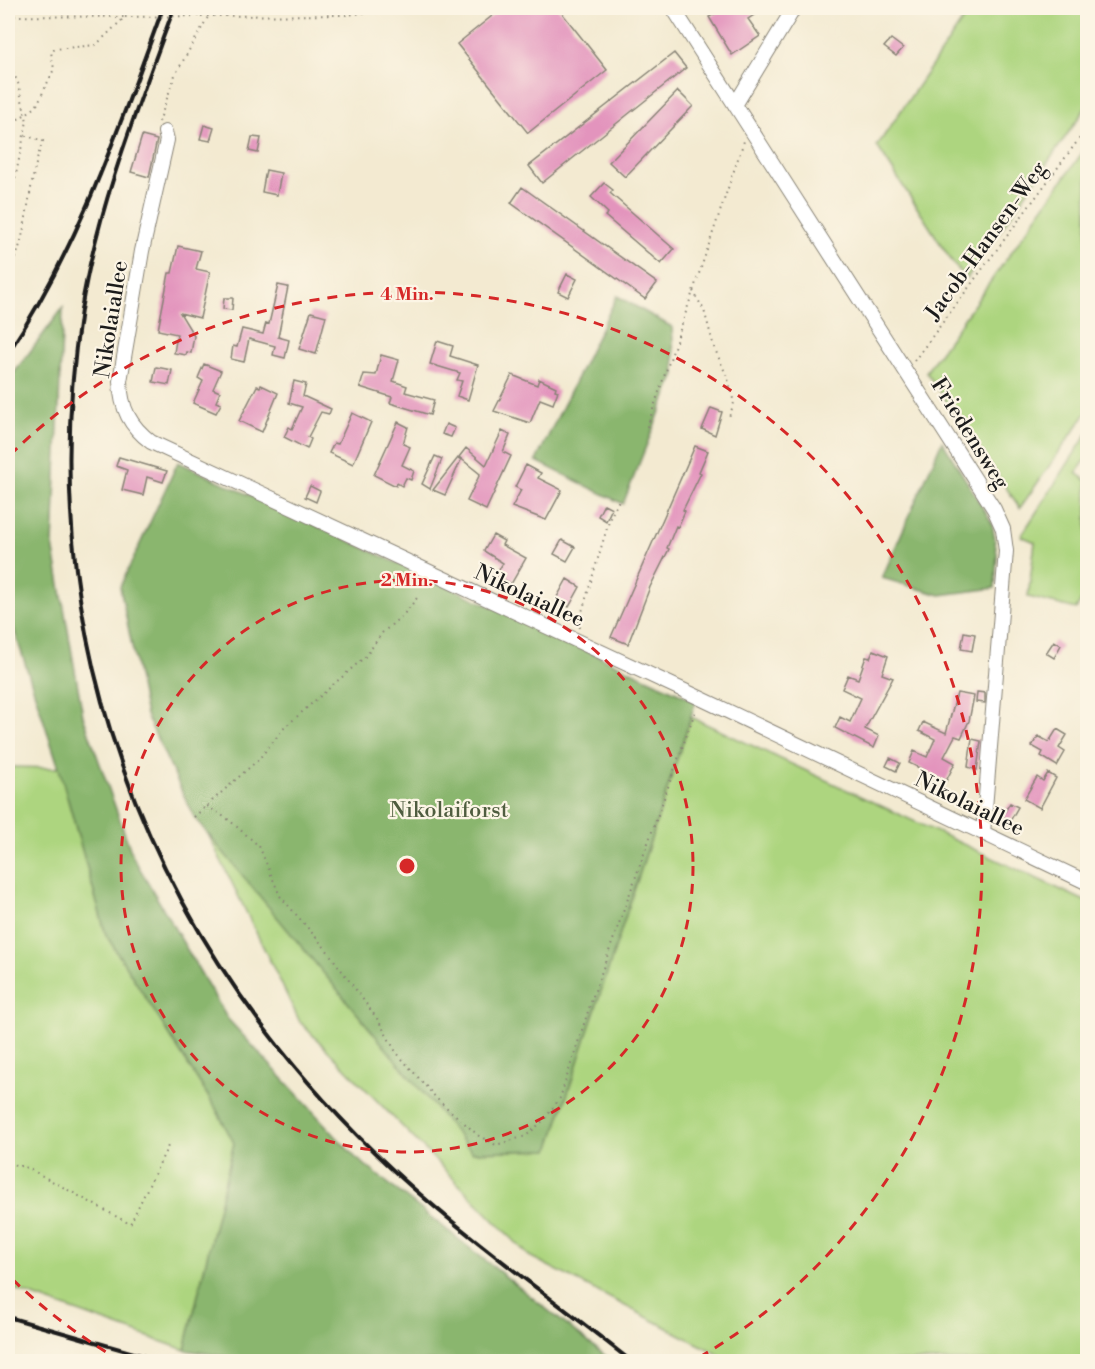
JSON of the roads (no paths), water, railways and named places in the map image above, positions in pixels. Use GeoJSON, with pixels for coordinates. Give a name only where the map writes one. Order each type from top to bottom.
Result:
{"type":"FeatureCollection","features":[{"type":"Feature","properties":{"kind":"street","name":"Friedensweg"},"geometry":{"type":"LineString","coordinates":[[672,8],[907,371],[994,509],[1003,529],[1006,551],[983,833]]}},
{"type":"Feature","properties":{"kind":"street"},"geometry":{"type":"LineString","coordinates":[[735,105],[794,8]]}},
{"type":"Feature","properties":{"kind":"street","name":"Nikolaiallee"},"geometry":{"type":"LineString","coordinates":[[165,132],[167,140],[142,251],[120,381],[121,400],[127,416],[137,431],[151,442],[700,698],[1088,883]]}},
{"type":"Feature","properties":{"kind":"railway"},"geometry":{"type":"LineString","coordinates":[[8,353],[33,313],[77,229],[113,142],[163,8]]}},
{"type":"Feature","properties":{"kind":"railway"},"geometry":{"type":"LineString","coordinates":[[174,8],[120,157],[88,271],[81,310],[70,429],[74,545],[91,658],[122,767],[167,871],[224,971],[293,1064],[374,1152],[404,1180],[468,1234],[632,1362]]}},
{"type":"Feature","properties":{"kind":"railway"},"geometry":{"type":"LineString","coordinates":[[8,1317],[165,1362]]}},
{"type":"Feature","properties":{"kind":"park label","name":"Nikolaiforst"},"geometry":{"type":"Point","coordinates":[449,809]}}]}
